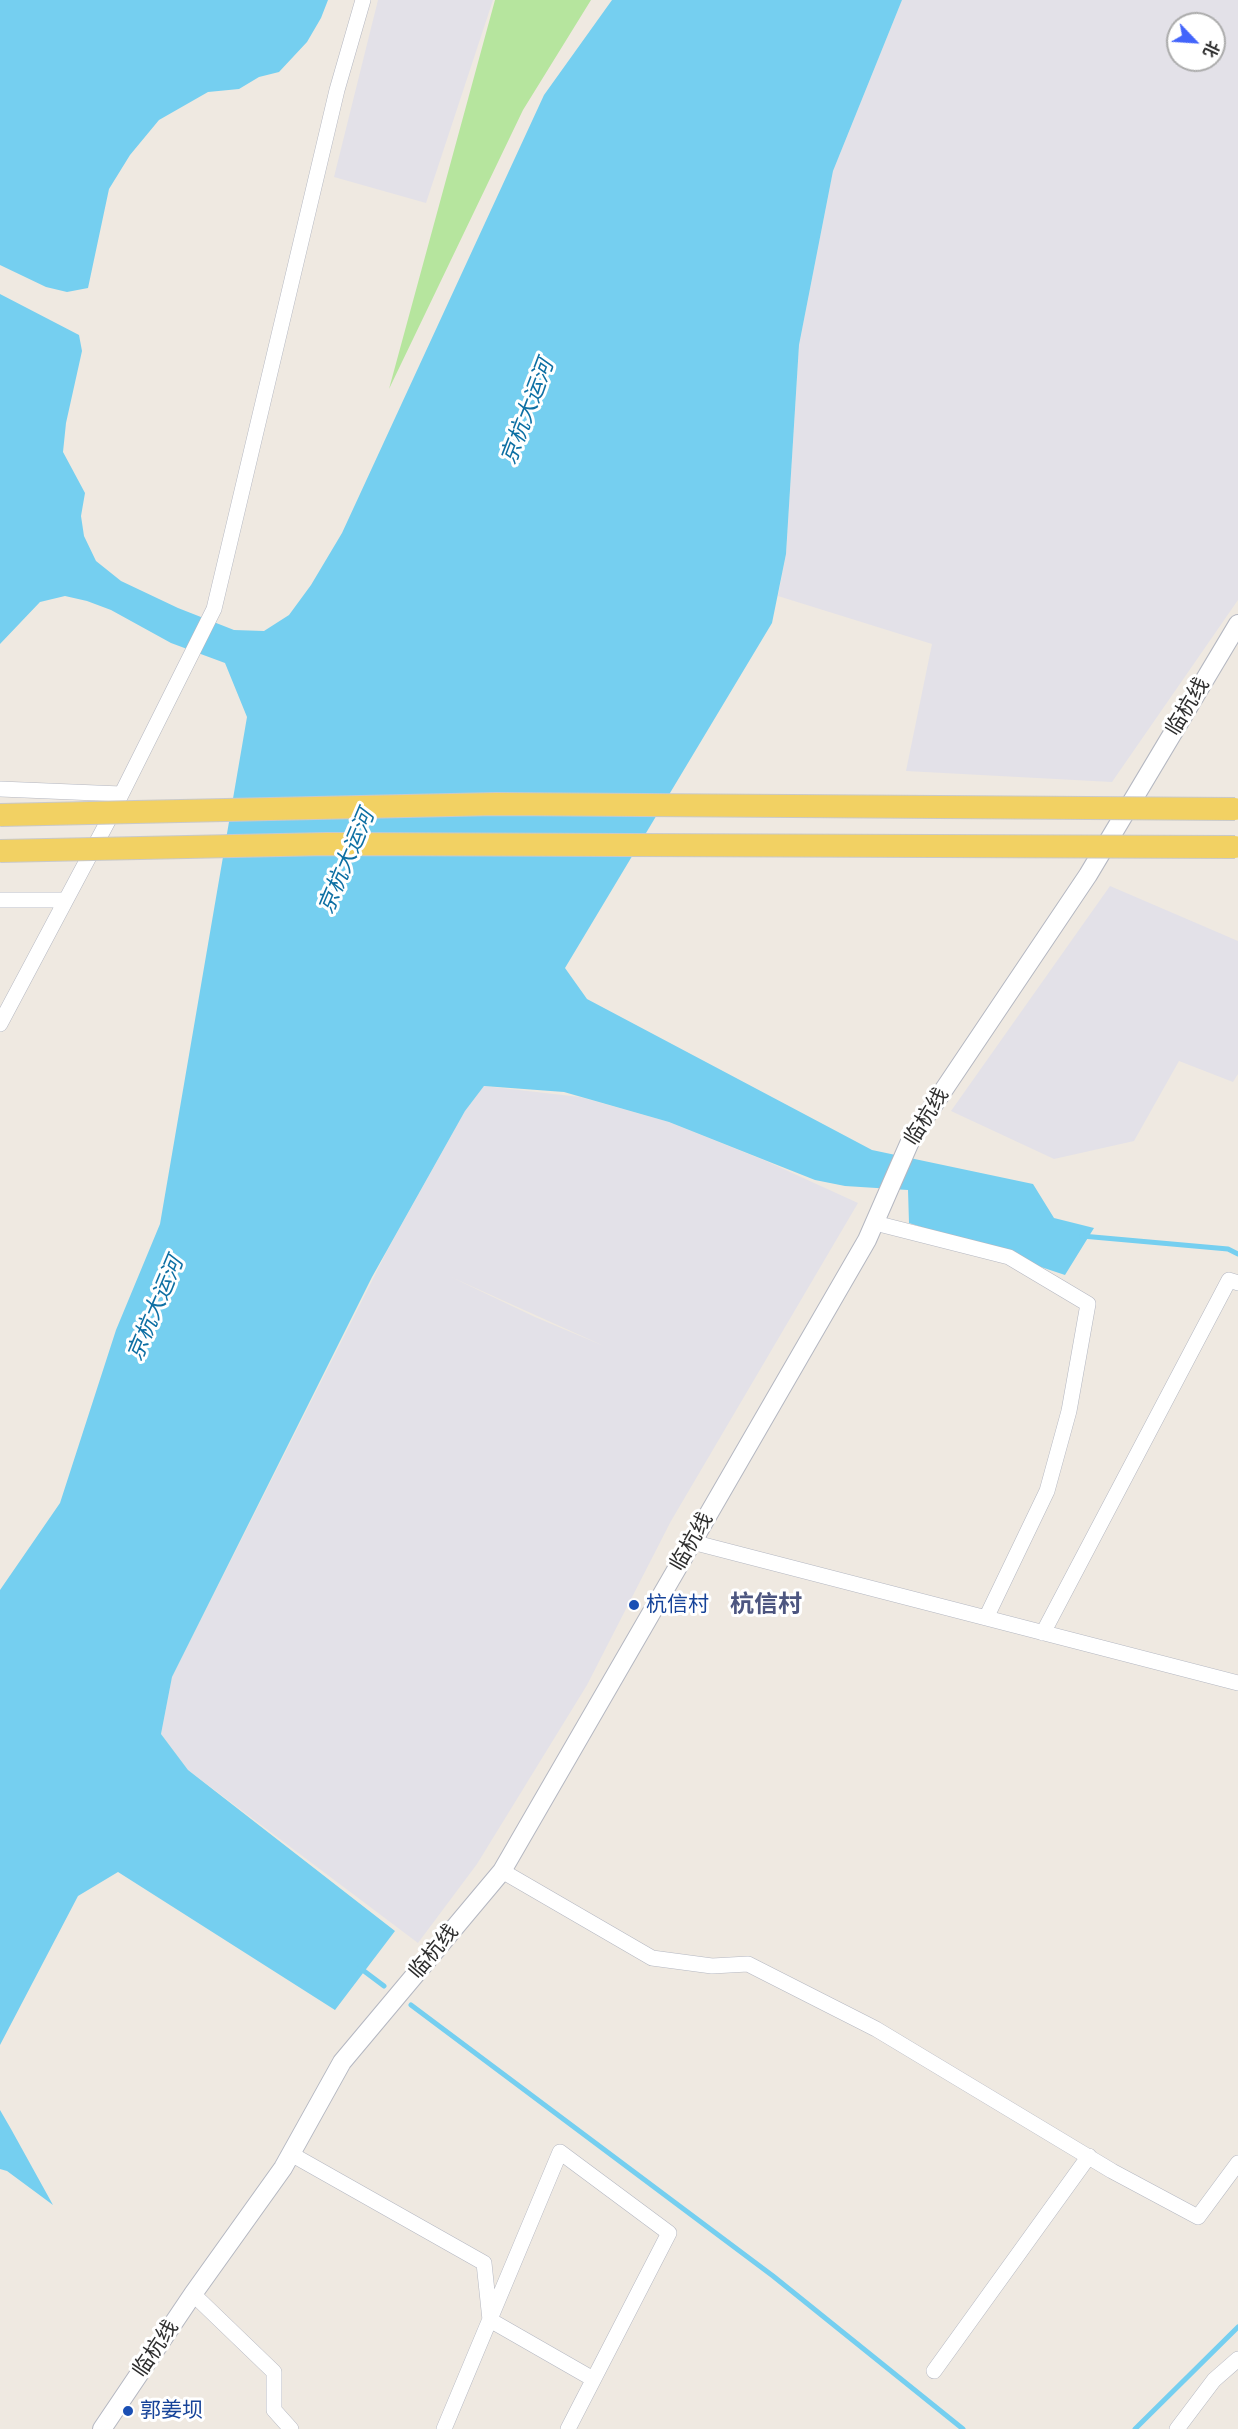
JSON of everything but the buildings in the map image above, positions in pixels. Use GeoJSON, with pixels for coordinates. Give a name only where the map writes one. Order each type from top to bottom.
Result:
{"type":"FeatureCollection","features":[{"type":"Feature","properties":{"kind":"main road"},"geometry":{"type":"LineString","coordinates":[[0,815],[496,804],[1235,809]]}},
{"type":"Feature","properties":{"kind":"main road"},"geometry":{"type":"LineString","coordinates":[[0,851],[327,844],[1234,847]]}},
{"type":"Feature","properties":{"kind":"street"},"geometry":{"type":"LineString","coordinates":[[0,1024],[121,794],[214,609],[337,90],[363,0]]}},
{"type":"Feature","properties":{"kind":"street","name":"临杭线"},"geometry":{"type":"LineString","coordinates":[[102,2429],[291,2154],[342,2062],[502,1871],[861,1250],[912,1137],[1088,875],[1238,624]]}},
{"type":"Feature","properties":{"kind":"street"},"geometry":{"type":"LineString","coordinates":[[0,789],[121,794]]}},
{"type":"Feature","properties":{"kind":"street"},"geometry":{"type":"LineString","coordinates":[[0,900],[66,900]]}},
{"type":"Feature","properties":{"kind":"street"},"geometry":{"type":"LineString","coordinates":[[874,1223],[1009,1257],[1088,1304],[1069,1411],[1047,1491],[986,1618]]}},
{"type":"Feature","properties":{"kind":"street"},"geometry":{"type":"LineString","coordinates":[[1043,1633],[1229,1280],[1238,1283]]}},
{"type":"Feature","properties":{"kind":"street"},"geometry":{"type":"LineString","coordinates":[[692,1542],[1238,1683]]}},
{"type":"Feature","properties":{"kind":"street"},"geometry":{"type":"LineString","coordinates":[[502,1871],[652,1958],[712,1966],[747,1964],[876,2029],[1089,2156],[1198,2217],[1238,2163]]}},
{"type":"Feature","properties":{"kind":"street"},"geometry":{"type":"LineString","coordinates":[[444,2429],[560,2152],[669,2233],[568,2429]]}},
{"type":"Feature","properties":{"kind":"street"},"geometry":{"type":"LineString","coordinates":[[291,2154],[407,2222],[484,2263],[490,2320]]}},
{"type":"Feature","properties":{"kind":"street"},"geometry":{"type":"LineString","coordinates":[[934,2371],[1089,2156]]}},
{"type":"Feature","properties":{"kind":"street"},"geometry":{"type":"LineString","coordinates":[[193,2294],[274,2372],[274,2410],[291,2429]]}},
{"type":"Feature","properties":{"kind":"street"},"geometry":{"type":"LineString","coordinates":[[490,2320],[593,2379]]}},
{"type":"Feature","properties":{"kind":"street"},"geometry":{"type":"LineString","coordinates":[[1177,2429],[1214,2380],[1238,2359]]}},
{"type":"Feature","properties":{"kind":"shaded area"},"geometry":{"type":"Polygon","coordinates":[[[378,0],[493,0],[426,203],[334,177],[378,0]]]}},
{"type":"Feature","properties":{"kind":"shaded area"},"geometry":{"type":"Polygon","coordinates":[[[902,0],[1238,0],[1238,600],[1112,782],[906,771],[932,644],[778,596],[786,554],[799,345],[833,171],[902,0]]]}},
{"type":"Feature","properties":{"kind":"shaded area"},"geometry":{"type":"Polygon","coordinates":[[[1110,886],[1238,941],[1238,1074],[1233,1082],[1179,1061],[1134,1141],[1054,1159],[951,1111],[1110,886]]]}},
{"type":"Feature","properties":{"kind":"shaded area"},"geometry":{"type":"Polygon","coordinates":[[[484,1086],[580,1097],[669,1122],[766,1161],[858,1203],[671,1521],[587,1685],[477,1864],[418,1943],[188,1770],[161,1734],[172,1677],[388,1249],[465,1111],[484,1086]],[[451,1277],[535,1317],[604,1346],[451,1277]]]}},
{"type":"Feature","properties":{"kind":"green space"},"geometry":{"type":"Polygon","coordinates":[[[495,0],[591,0],[523,110],[389,389],[495,0]]]}},
{"type":"Feature","properties":{"kind":"water"},"geometry":{"type":"Polygon","coordinates":[[[0,0],[328,0],[307,42],[279,72],[259,77],[239,89],[208,92],[159,120],[130,155],[109,189],[88,288],[67,292],[46,287],[0,265],[0,0]]]}},
{"type":"Feature","properties":{"kind":"water","name":"京杭大运河"},"geometry":{"type":"Polygon","coordinates":[[[612,0],[902,0],[833,171],[799,345],[786,554],[772,623],[565,968],[587,999],[872,1150],[1033,1184],[1054,1218],[1094,1228],[1065,1275],[909,1223],[908,1190],[845,1186],[815,1180],[669,1122],[564,1092],[484,1086],[465,1111],[372,1277],[172,1677],[161,1734],[188,1770],[395,1931],[335,2010],[118,1872],[78,1896],[0,2045],[0,1590],[60,1503],[116,1330],[160,1224],[247,717],[225,663],[171,643],[111,610],[87,601],[65,596],[40,602],[0,644],[0,294],[79,335],[82,351],[66,423],[63,452],[85,493],[81,516],[84,536],[96,561],[121,581],[178,608],[234,630],[264,631],[289,615],[311,585],[342,533],[544,95],[612,0]]]}},
{"type":"Feature","properties":{"kind":"water"},"geometry":{"type":"Polygon","coordinates":[[[0,2110],[53,2205],[7,2171],[0,2169],[0,2110]]]}},
{"type":"Feature","properties":{"kind":"waterway"},"geometry":{"type":"LineString","coordinates":[[1082,1236],[1228,1249],[1238,1254]]}},
{"type":"Feature","properties":{"kind":"waterway"},"geometry":{"type":"LineString","coordinates":[[360,1968],[384,1986]]}},
{"type":"Feature","properties":{"kind":"waterway"},"geometry":{"type":"LineString","coordinates":[[411,2005],[773,2276],[963,2429]]}},
{"type":"Feature","properties":{"kind":"waterway"},"geometry":{"type":"LineString","coordinates":[[1135,2429],[1238,2327]]}},
{"type":"Feature","properties":{"kind":"place","name":"杭信村"},"geometry":{"type":"Point","coordinates":[634,1605]}},
{"type":"Feature","properties":{"kind":"place","name":"郭姜坝"},"geometry":{"type":"Point","coordinates":[128,2411]}},
{"type":"Feature","properties":{"kind":"district","name":"杭信村"},"geometry":{"type":"Point","coordinates":[766,1605]}}]}
